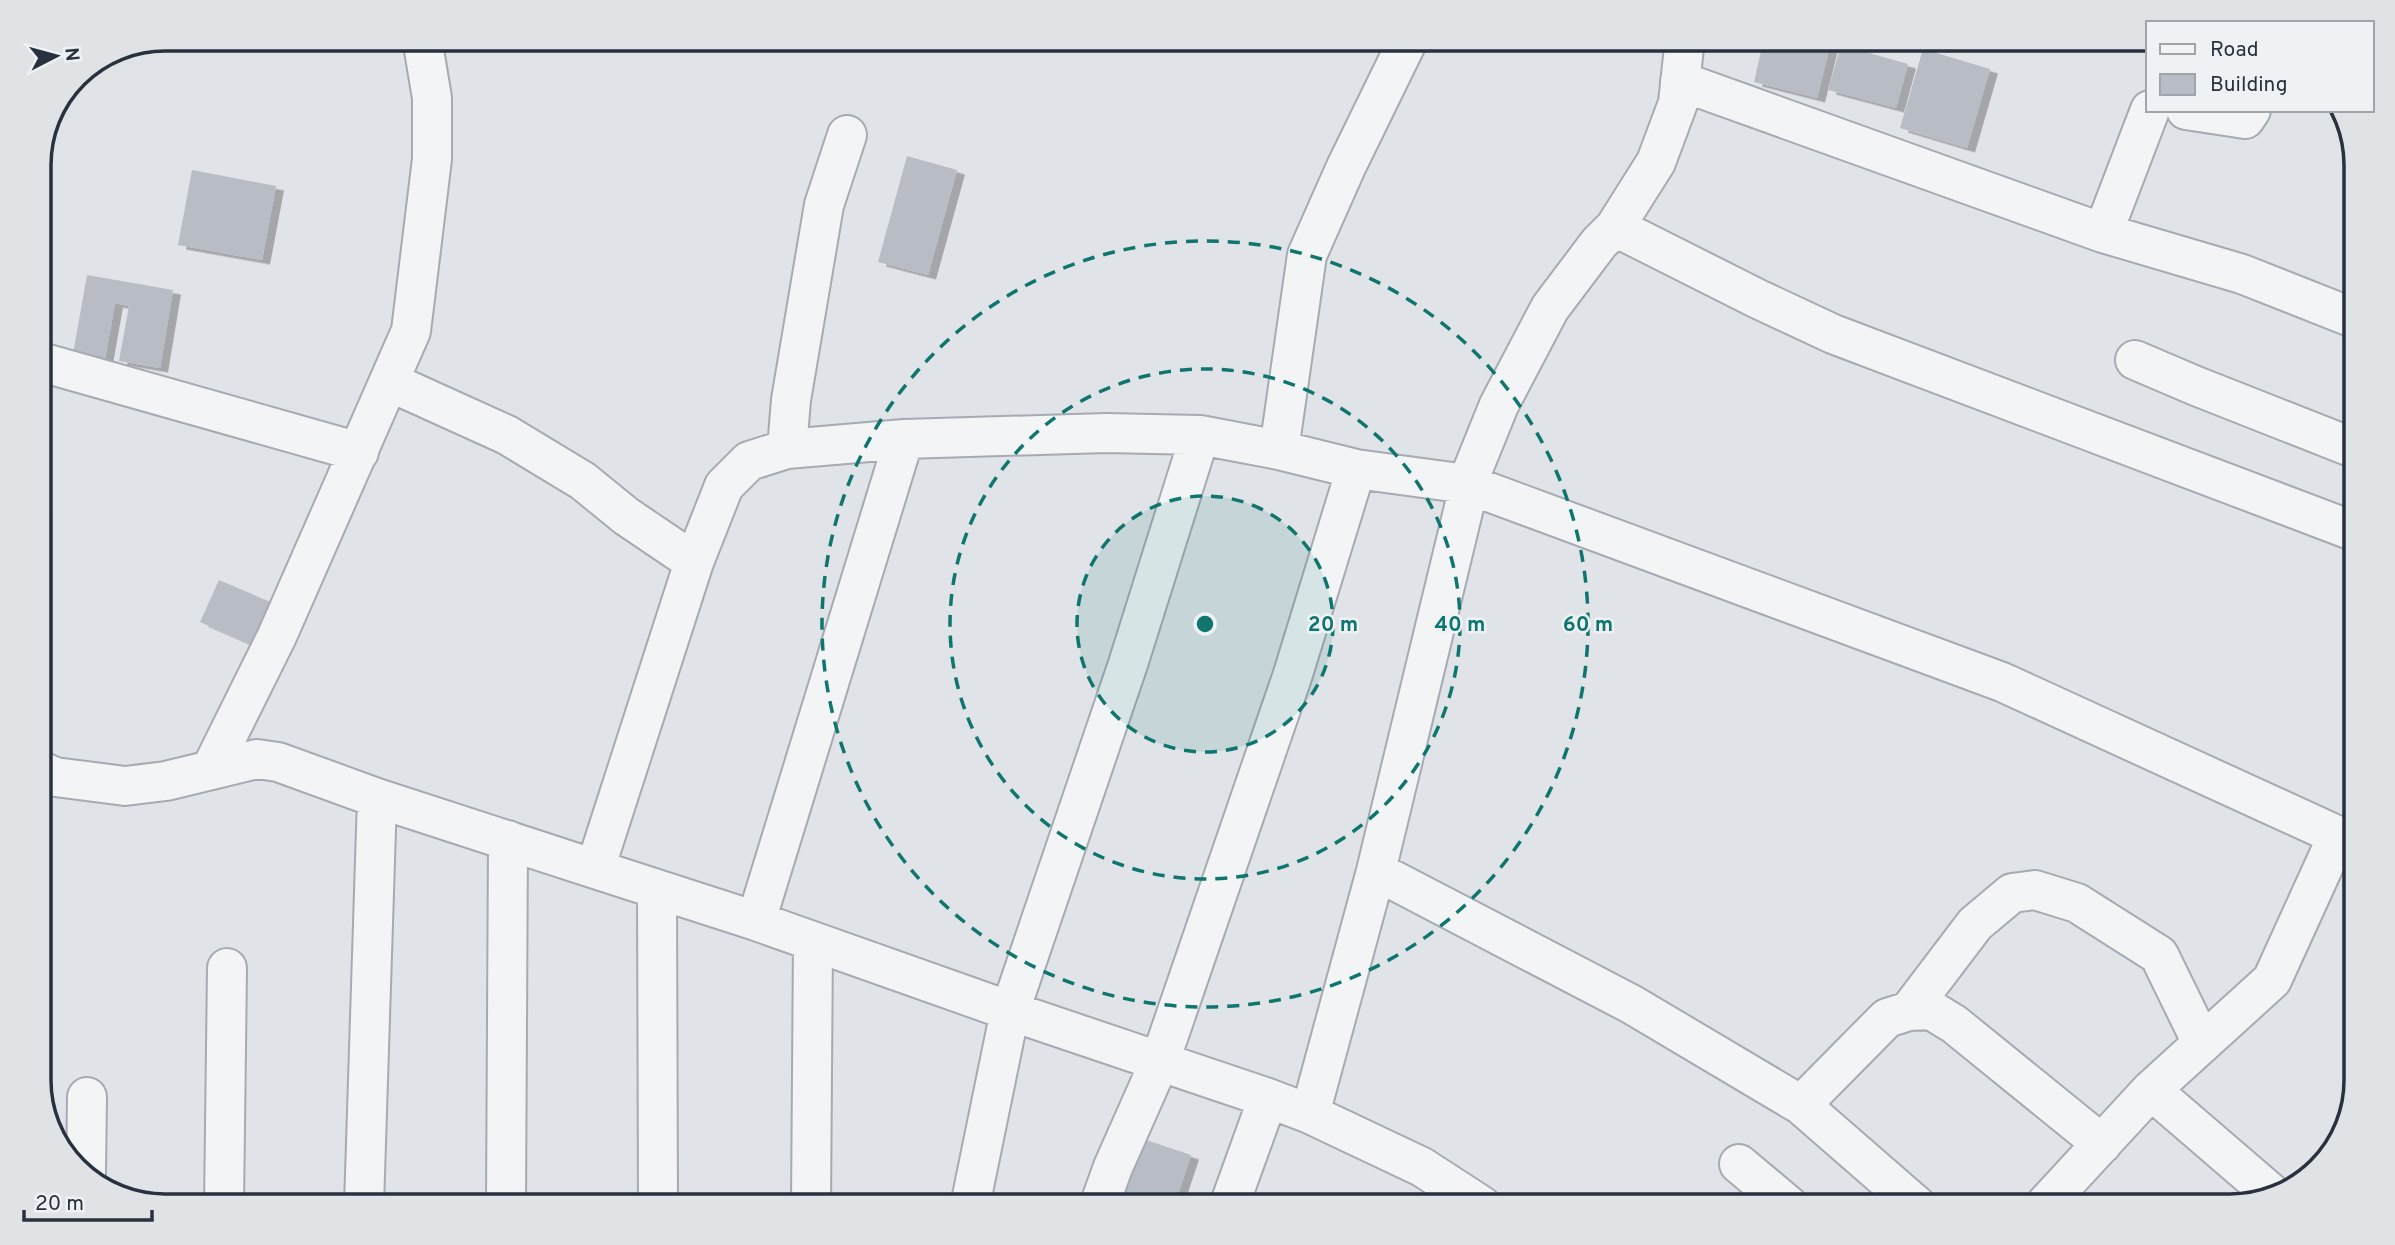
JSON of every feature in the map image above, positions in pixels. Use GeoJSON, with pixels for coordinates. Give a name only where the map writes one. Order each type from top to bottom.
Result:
{"type":"FeatureCollection","features":[{"type":"Feature","properties":{"kind":"street"},"geometry":{"type":"LineString","coordinates":[[211,769],[277,636],[411,331],[432,159],[432,98],[424,51]]}},
{"type":"Feature","properties":{"kind":"street"},"geometry":{"type":"LineString","coordinates":[[1279,450],[1307,255],[1403,51]]}},
{"type":"Feature","properties":{"kind":"street"},"geometry":{"type":"LineString","coordinates":[[1310,1114],[1376,871],[1465,503],[1466,484],[1499,405],[1550,307],[1599,243],[1615,227],[1656,162],[1678,103],[1683,51]]}},
{"type":"Feature","properties":{"kind":"street"},"geometry":{"type":"LineString","coordinates":[[1679,81],[2103,233],[2242,274],[2344,314]]}},
{"type":"Feature","properties":{"kind":"street"},"geometry":{"type":"LineString","coordinates":[[2103,233],[2149,112]]}},
{"type":"Feature","properties":{"kind":"street"},"geometry":{"type":"LineString","coordinates":[[2199,112],[2245,119],[2250,112]]}},
{"type":"Feature","properties":{"kind":"street"},"geometry":{"type":"LineString","coordinates":[[787,449],[791,400],[824,205],[847,135]]}},
{"type":"Feature","properties":{"kind":"street"},"geometry":{"type":"LineString","coordinates":[[1615,227],[1833,334],[2344,527]]}},
{"type":"Feature","properties":{"kind":"street"},"geometry":{"type":"LineString","coordinates":[[2135,360],[2344,444]]}},
{"type":"Feature","properties":{"kind":"street"},"geometry":{"type":"LineString","coordinates":[[51,365],[359,452]]}},
{"type":"Feature","properties":{"kind":"street"},"geometry":{"type":"LineString","coordinates":[[390,382],[507,435],[583,481],[626,516],[694,562]]}},
{"type":"Feature","properties":{"kind":"street"},"geometry":{"type":"LineString","coordinates":[[595,869],[694,562],[724,486],[749,461],[787,449],[904,439],[1105,433],[1200,435],[1279,450],[1356,469],[1466,484],[2001,682],[2344,838]]}},
{"type":"Feature","properties":{"kind":"street"},"geometry":{"type":"LineString","coordinates":[[972,1194],[1010,1011],[1128,664],[1200,435]]}},
{"type":"Feature","properties":{"kind":"street"},"geometry":{"type":"LineString","coordinates":[[756,921],[904,439]]}},
{"type":"Feature","properties":{"kind":"street"},"geometry":{"type":"LineString","coordinates":[[1103,1194],[1160,1061],[1293,674],[1356,469]]}},
{"type":"Feature","properties":{"kind":"street"},"geometry":{"type":"LineString","coordinates":[[51,775],[125,786],[166,782],[257,759],[278,762],[377,798],[756,921],[1268,1098],[1310,1114],[1422,1167],[1464,1194]]}},
{"type":"Feature","properties":{"kind":"street"},"geometry":{"type":"LineString","coordinates":[[364,1194],[377,798]]}},
{"type":"Feature","properties":{"kind":"street"},"geometry":{"type":"LineString","coordinates":[[506,1194],[508,840]]}},
{"type":"Feature","properties":{"kind":"street"},"geometry":{"type":"LineString","coordinates":[[2055,1194],[2151,1090],[2272,980],[2344,845]]}},
{"type":"Feature","properties":{"kind":"street"},"geometry":{"type":"LineString","coordinates":[[1376,871],[1631,1004],[1801,1105],[1903,1194]]}},
{"type":"Feature","properties":{"kind":"street"},"geometry":{"type":"LineString","coordinates":[[1909,1011],[1975,924],[2012,893],[2035,890],[2077,903],[2159,955],[2202,1044]]}},
{"type":"Feature","properties":{"kind":"street"},"geometry":{"type":"LineString","coordinates":[[657,891],[658,1194]]}},
{"type":"Feature","properties":{"kind":"street"},"geometry":{"type":"LineString","coordinates":[[811,1194],[813,941]]}},
{"type":"Feature","properties":{"kind":"street"},"geometry":{"type":"LineString","coordinates":[[224,1194],[227,968]]}},
{"type":"Feature","properties":{"kind":"street"},"geometry":{"type":"LineString","coordinates":[[1801,1105],[1887,1018],[1909,1011],[1931,1010],[1954,1024],[2102,1144]]}},
{"type":"Feature","properties":{"kind":"street"},"geometry":{"type":"LineString","coordinates":[[2151,1090],[2265,1188]]}},
{"type":"Feature","properties":{"kind":"street"},"geometry":{"type":"LineString","coordinates":[[86,1162],[87,1097]]}},
{"type":"Feature","properties":{"kind":"street"},"geometry":{"type":"LineString","coordinates":[[1233,1194],[1268,1098]]}},
{"type":"Feature","properties":{"kind":"street"},"geometry":{"type":"LineString","coordinates":[[1738,1164],[1774,1194]]}},
{"type":"Feature","properties":{"kind":"building"},"geometry":{"type":"Polygon","coordinates":[[[1761,51],[1829,51],[1817,98],[1754,82],[1761,51]]]}},
{"type":"Feature","properties":{"kind":"building"},"geometry":{"type":"Polygon","coordinates":[[[1839,51],[1862,51],[1908,64],[1896,108],[1828,90],[1839,51]]]}},
{"type":"Feature","properties":{"kind":"building"},"geometry":{"type":"Polygon","coordinates":[[[1922,51],[1990,69],[1967,148],[1900,128],[1922,51]]]}},
{"type":"Feature","properties":{"kind":"building"},"geometry":{"type":"Polygon","coordinates":[[[907,156],[957,170],[928,275],[878,262],[907,156]]]}},
{"type":"Feature","properties":{"kind":"building"},"geometry":{"type":"Polygon","coordinates":[[[192,170],[276,186],[262,260],[178,245],[192,170]]]}},
{"type":"Feature","properties":{"kind":"building"},"geometry":{"type":"Polygon","coordinates":[[[87,275],[173,290],[160,368],[119,361],[129,306],[115,303],[105,359],[73,354],[87,275]]]}},
{"type":"Feature","properties":{"kind":"building"},"geometry":{"type":"Polygon","coordinates":[[[219,580],[282,607],[264,650],[200,622],[219,580]]]}},
{"type":"Feature","properties":{"kind":"building"},"geometry":{"type":"Polygon","coordinates":[[[1137,1137],[1191,1155],[1178,1194],[1119,1194],[1137,1137]]]}}]}
